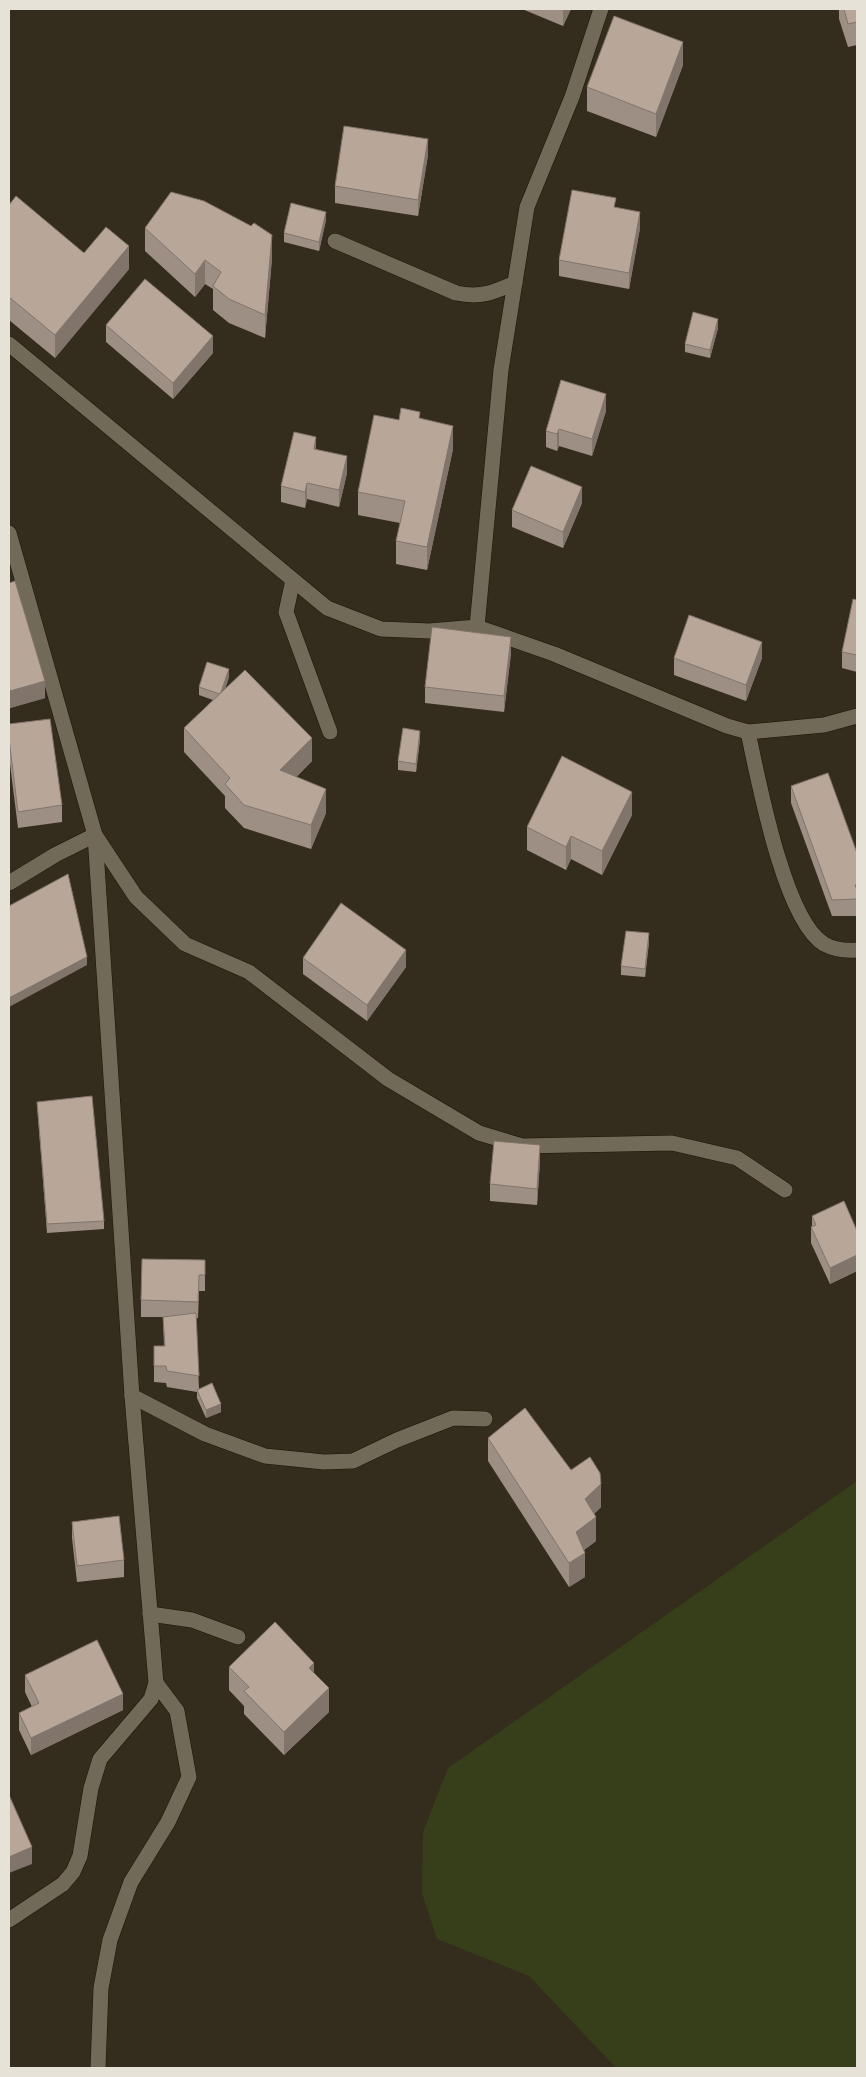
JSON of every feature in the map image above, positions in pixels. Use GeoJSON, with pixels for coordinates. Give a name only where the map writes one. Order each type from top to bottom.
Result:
{"type":"FeatureCollection","features":[{"type":"Feature","properties":{"kind":"street"},"geometry":{"type":"LineString","coordinates":[[477,627],[500,370],[527,207],[572,98],[600,9]]}},
{"type":"Feature","properties":{"kind":"street"},"geometry":{"type":"LineString","coordinates":[[335,241],[456,293],[472,296],[490,294],[515,283]]}},
{"type":"Feature","properties":{"kind":"street"},"geometry":{"type":"LineString","coordinates":[[9,344],[327,608],[381,629],[429,631],[477,627],[554,654],[727,726],[748,732],[824,725],[857,716]]}},
{"type":"Feature","properties":{"kind":"street"},"geometry":{"type":"LineString","coordinates":[[9,532],[95,835],[132,1396],[156,1682],[151,1699],[100,1760],[91,1788],[80,1856],[73,1872],[63,1884],[9,1920]]}},
{"type":"Feature","properties":{"kind":"street"},"geometry":{"type":"LineString","coordinates":[[293,580],[286,612],[330,732]]}},
{"type":"Feature","properties":{"kind":"street"},"geometry":{"type":"LineString","coordinates":[[748,732],[771,834],[797,911],[813,935],[824,944],[843,951],[857,950]]}},
{"type":"Feature","properties":{"kind":"street"},"geometry":{"type":"LineString","coordinates":[[9,883],[55,854],[95,835]]}},
{"type":"Feature","properties":{"kind":"street"},"geometry":{"type":"LineString","coordinates":[[95,835],[136,897],[185,944],[249,972],[388,1079],[479,1133],[522,1146],[672,1143],[737,1158],[785,1190]]}},
{"type":"Feature","properties":{"kind":"street"},"geometry":{"type":"LineString","coordinates":[[132,1396],[206,1434],[265,1456],[324,1462],[354,1461],[397,1440],[453,1418],[485,1419]]}},
{"type":"Feature","properties":{"kind":"street"},"geometry":{"type":"LineString","coordinates":[[150,1614],[192,1620],[238,1636]]}},
{"type":"Feature","properties":{"kind":"street"},"geometry":{"type":"LineString","coordinates":[[98,2068],[100,1988],[110,1940],[131,1882],[168,1822],[188,1777],[177,1711],[156,1682]]}},
{"type":"Feature","properties":{"kind":"green space"},"geometry":{"type":"Polygon","coordinates":[[[857,1481],[857,2068],[616,2068],[529,1976],[437,1939],[422,1893],[423,1832],[448,1768],[857,1481]]]}},
{"type":"Feature","properties":{"kind":"building"},"geometry":{"type":"Polygon","coordinates":[[[844,9],[857,9],[857,22],[848,24],[844,9]]]}},
{"type":"Feature","properties":{"kind":"building"},"geometry":{"type":"Polygon","coordinates":[[[614,16],[683,42],[656,114],[587,87],[614,16]]]}},
{"type":"Feature","properties":{"kind":"building"},"geometry":{"type":"Polygon","coordinates":[[[344,126],[428,139],[418,200],[335,186],[344,126]]]}},
{"type":"Feature","properties":{"kind":"building"},"geometry":{"type":"Polygon","coordinates":[[[572,190],[616,198],[614,207],[640,212],[629,273],[559,260],[572,190]]]}},
{"type":"Feature","properties":{"kind":"building"},"geometry":{"type":"Polygon","coordinates":[[[171,192],[204,201],[251,226],[254,223],[272,235],[265,315],[229,299],[213,286],[221,272],[205,260],[195,274],[145,228],[171,192]]]}},
{"type":"Feature","properties":{"kind":"building"},"geometry":{"type":"Polygon","coordinates":[[[16,196],[84,253],[106,227],[129,246],[55,335],[9,297],[9,205],[16,196]]]}},
{"type":"Feature","properties":{"kind":"building"},"geometry":{"type":"Polygon","coordinates":[[[291,203],[326,212],[319,242],[284,233],[291,203]]]}},
{"type":"Feature","properties":{"kind":"building"},"geometry":{"type":"Polygon","coordinates":[[[145,279],[213,336],[173,383],[106,325],[145,279]]]}},
{"type":"Feature","properties":{"kind":"building"},"geometry":{"type":"Polygon","coordinates":[[[693,312],[718,319],[710,350],[685,344],[693,312]]]}},
{"type":"Feature","properties":{"kind":"building"},"geometry":{"type":"Polygon","coordinates":[[[561,380],[606,394],[592,439],[559,429],[557,434],[546,431],[561,380]]]}},
{"type":"Feature","properties":{"kind":"building"},"geometry":{"type":"Polygon","coordinates":[[[401,408],[420,412],[419,418],[453,426],[427,547],[396,541],[405,501],[358,492],[374,415],[399,420],[401,408]]]}},
{"type":"Feature","properties":{"kind":"building"},"geometry":{"type":"Polygon","coordinates":[[[294,432],[316,437],[314,449],[347,456],[339,490],[307,483],[305,492],[281,486],[294,432]]]}},
{"type":"Feature","properties":{"kind":"building"},"geometry":{"type":"Polygon","coordinates":[[[531,466],[582,487],[563,532],[512,510],[531,466]]]}},
{"type":"Feature","properties":{"kind":"building"},"geometry":{"type":"Polygon","coordinates":[[[15,581],[45,681],[10,691],[9,583],[15,581]]]}},
{"type":"Feature","properties":{"kind":"building"},"geometry":{"type":"Polygon","coordinates":[[[853,599],[857,600],[857,655],[842,652],[853,599]]]}},
{"type":"Feature","properties":{"kind":"building"},"geometry":{"type":"Polygon","coordinates":[[[689,615],[762,642],[746,685],[674,658],[689,615]]]}},
{"type":"Feature","properties":{"kind":"building"},"geometry":{"type":"Polygon","coordinates":[[[432,627],[511,637],[504,696],[425,687],[432,627]]]}},
{"type":"Feature","properties":{"kind":"building"},"geometry":{"type":"Polygon","coordinates":[[[207,662],[229,669],[220,694],[199,687],[207,662]]]}},
{"type":"Feature","properties":{"kind":"building"},"geometry":{"type":"Polygon","coordinates":[[[245,670],[312,738],[280,770],[326,789],[311,825],[244,805],[225,784],[230,778],[184,728],[245,670]]]}},
{"type":"Feature","properties":{"kind":"building"},"geometry":{"type":"Polygon","coordinates":[[[50,719],[62,805],[18,812],[9,739],[9,724],[50,719]]]}},
{"type":"Feature","properties":{"kind":"building"},"geometry":{"type":"Polygon","coordinates":[[[403,728],[420,731],[416,764],[398,761],[403,728]]]}},
{"type":"Feature","properties":{"kind":"building"},"geometry":{"type":"Polygon","coordinates":[[[562,756],[632,792],[602,851],[571,836],[566,847],[527,827],[562,756]]]}},
{"type":"Feature","properties":{"kind":"building"},"geometry":{"type":"Polygon","coordinates":[[[828,773],[857,853],[857,884],[855,885],[857,899],[832,900],[791,786],[828,773]]]}},
{"type":"Feature","properties":{"kind":"building"},"geometry":{"type":"Polygon","coordinates":[[[68,874],[87,957],[9,998],[9,906],[68,874]]]}},
{"type":"Feature","properties":{"kind":"building"},"geometry":{"type":"Polygon","coordinates":[[[341,903],[406,950],[367,1005],[303,958],[341,903]]]}},
{"type":"Feature","properties":{"kind":"building"},"geometry":{"type":"Polygon","coordinates":[[[626,931],[649,933],[645,969],[621,966],[626,931]]]}},
{"type":"Feature","properties":{"kind":"building"},"geometry":{"type":"Polygon","coordinates":[[[92,1096],[104,1221],[47,1224],[37,1102],[92,1096]]]}},
{"type":"Feature","properties":{"kind":"building"},"geometry":{"type":"Polygon","coordinates":[[[494,1141],[540,1145],[537,1189],[490,1184],[494,1141]]]}},
{"type":"Feature","properties":{"kind":"building"},"geometry":{"type":"Polygon","coordinates":[[[844,1201],[857,1231],[857,1255],[830,1268],[811,1227],[816,1225],[812,1216],[844,1201]]]}},
{"type":"Feature","properties":{"kind":"building"},"geometry":{"type":"Polygon","coordinates":[[[142,1259],[205,1260],[205,1275],[199,1275],[198,1302],[141,1300],[142,1259]]]}},
{"type":"Feature","properties":{"kind":"building"},"geometry":{"type":"Polygon","coordinates":[[[196,1313],[199,1376],[167,1371],[166,1366],[154,1366],[154,1346],[165,1346],[163,1317],[196,1313]]]}},
{"type":"Feature","properties":{"kind":"building"},"geometry":{"type":"Polygon","coordinates":[[[212,1383],[221,1404],[206,1410],[197,1390],[212,1383]]]}},
{"type":"Feature","properties":{"kind":"building"},"geometry":{"type":"Polygon","coordinates":[[[525,1408],[571,1470],[590,1457],[600,1473],[601,1484],[585,1499],[596,1517],[576,1532],[585,1553],[569,1563],[488,1438],[525,1408]]]}},
{"type":"Feature","properties":{"kind":"building"},"geometry":{"type":"Polygon","coordinates":[[[119,1516],[124,1560],[77,1566],[72,1522],[119,1516]]]}},
{"type":"Feature","properties":{"kind":"building"},"geometry":{"type":"Polygon","coordinates":[[[275,1622],[314,1663],[309,1668],[329,1688],[284,1732],[244,1691],[249,1687],[229,1667],[275,1622]]]}},
{"type":"Feature","properties":{"kind":"building"},"geometry":{"type":"Polygon","coordinates":[[[97,1640],[123,1694],[31,1738],[19,1713],[39,1703],[25,1675],[97,1640]]]}},
{"type":"Feature","properties":{"kind":"building"},"geometry":{"type":"Polygon","coordinates":[[[9,1795],[32,1847],[9,1857],[9,1795]]]}}]}
